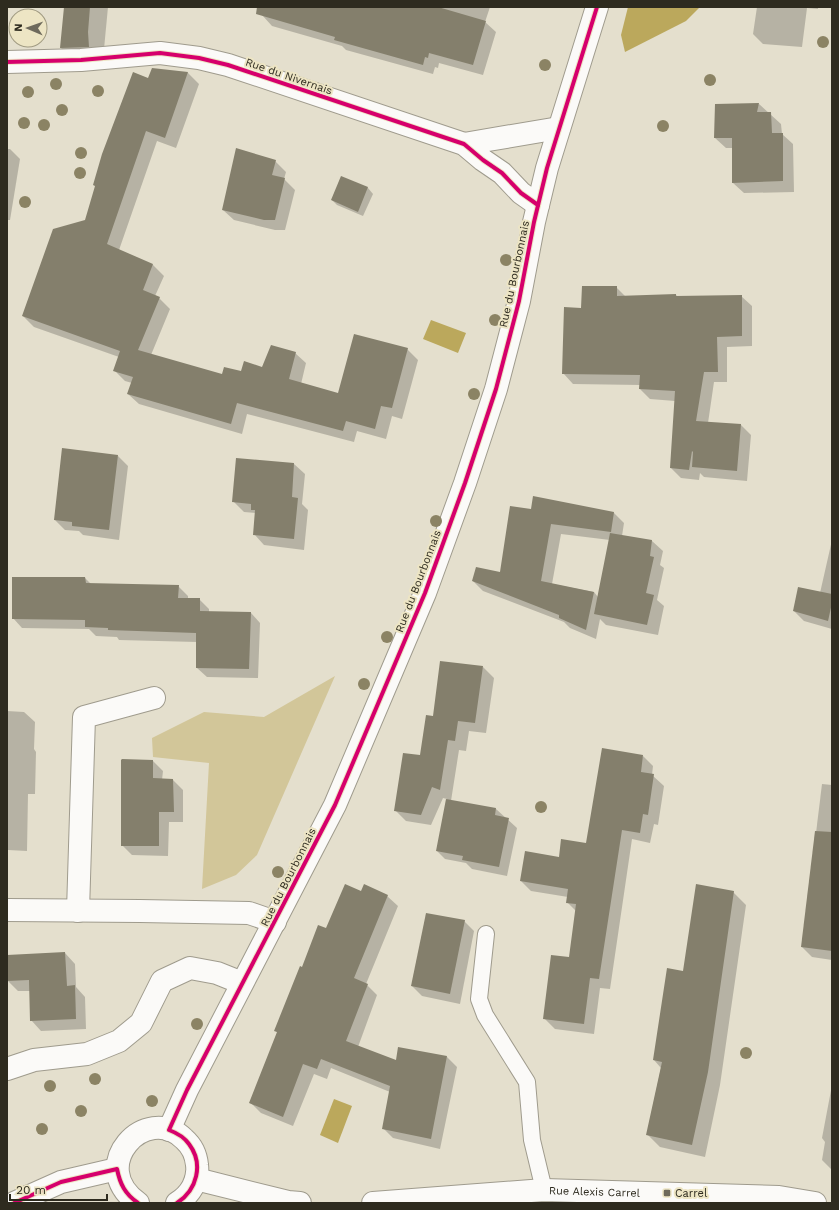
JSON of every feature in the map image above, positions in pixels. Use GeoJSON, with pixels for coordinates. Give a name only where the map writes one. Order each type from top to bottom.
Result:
{"type":"FeatureCollection","features":[{"type":"Feature","properties":{"kind":"street","name":"Rue du Bourbonnais"},"geometry":{"type":"LineString","coordinates":[[169,1130],[187,1090],[335,805],[409,632],[457,505],[500,374],[519,301],[547,168],[597,7]]}},
{"type":"Feature","properties":{"kind":"street","name":"Rue du Nivernais"},"geometry":{"type":"LineString","coordinates":[[7,62],[81,60],[160,53],[199,58],[228,65],[464,144],[502,174],[521,193],[538,205]]}},
{"type":"Feature","properties":{"kind":"street","name":"Rue du Nivernais"},"geometry":{"type":"LineString","coordinates":[[464,144],[559,128]]}},
{"type":"Feature","properties":{"kind":"street"},"geometry":{"type":"LineString","coordinates":[[78,911],[84,717],[154,698]]}},
{"type":"Feature","properties":{"kind":"street"},"geometry":{"type":"LineString","coordinates":[[7,910],[249,913],[275,922]]}},
{"type":"Feature","properties":{"kind":"street"},"geometry":{"type":"LineString","coordinates":[[7,1069],[34,1060],[87,1054],[119,1041],[141,1023],[162,981],[190,968],[217,973],[242,983]]}},
{"type":"Feature","properties":{"kind":"street"},"geometry":{"type":"LineString","coordinates":[[138,1203],[130,1198],[119,1180],[117,1169],[119,1157],[125,1145],[134,1136],[144,1130],[157,1128],[169,1130],[180,1135],[189,1144],[195,1155],[198,1167],[196,1179],[191,1190],[177,1203]]}},
{"type":"Feature","properties":{"kind":"street"},"geometry":{"type":"LineString","coordinates":[[14,1203],[61,1182],[117,1169]]}},
{"type":"Feature","properties":{"kind":"street"},"geometry":{"type":"LineString","coordinates":[[196,1179],[288,1202],[300,1203]]}},
{"type":"Feature","properties":{"kind":"street","name":"Rue Alexis Carrel"},"geometry":{"type":"LineString","coordinates":[[373,1203],[544,1190],[779,1197],[815,1203]]}},
{"type":"Feature","properties":{"kind":"lane"},"geometry":{"type":"LineString","coordinates":[[486,934],[479,999],[485,1015],[528,1082],[532,1140],[544,1190]]}},
{"type":"Feature","properties":{"kind":"shaded area"},"geometry":{"type":"Polygon","coordinates":[[[628,7],[700,7],[686,21],[625,52],[621,35],[628,7]]]}},
{"type":"Feature","properties":{"kind":"shaded area"},"geometry":{"type":"Polygon","coordinates":[[[431,320],[466,333],[458,353],[423,339],[431,320]]]}},
{"type":"Feature","properties":{"kind":"shaded area"},"geometry":{"type":"Polygon","coordinates":[[[335,676],[257,855],[236,875],[202,889],[209,763],[153,757],[152,738],[204,712],[264,717],[335,676]]]}},
{"type":"Feature","properties":{"kind":"shaded area"},"geometry":{"type":"Polygon","coordinates":[[[334,1099],[352,1106],[338,1143],[320,1135],[334,1099]]]}},
{"type":"Feature","properties":{"kind":"building"},"geometry":{"type":"Polygon","coordinates":[[[64,7],[90,7],[88,32],[89,47],[60,48],[64,7]]]}},
{"type":"Feature","properties":{"kind":"building"},"geometry":{"type":"Polygon","coordinates":[[[257,7],[438,7],[486,21],[473,65],[429,53],[428,58],[425,57],[423,65],[334,40],[335,37],[256,14],[257,7]]]}},
{"type":"Feature","properties":{"kind":"building"},"geometry":{"type":"Polygon","coordinates":[[[152,68],[188,72],[165,138],[146,131],[107,244],[153,264],[143,290],[160,297],[138,350],[222,374],[224,367],[241,371],[244,361],[262,367],[271,345],[296,352],[289,379],[338,393],[354,334],[408,348],[392,408],[381,406],[375,429],[346,421],[343,431],[237,403],[231,424],[127,394],[133,377],[113,371],[120,351],[22,316],[53,229],[85,220],[95,186],[93,185],[102,154],[133,72],[148,78],[152,68]]]}},
{"type":"Feature","properties":{"kind":"building"},"geometry":{"type":"Polygon","coordinates":[[[759,103],[757,112],[771,112],[772,133],[783,133],[783,181],[732,183],[732,138],[714,138],[715,104],[759,103]]]}},
{"type":"Feature","properties":{"kind":"building"},"geometry":{"type":"Polygon","coordinates":[[[236,148],[276,160],[272,175],[285,178],[275,220],[264,220],[222,210],[236,148]]]}},
{"type":"Feature","properties":{"kind":"building"},"geometry":{"type":"Polygon","coordinates":[[[341,176],[368,187],[358,212],[331,200],[341,176]]]}},
{"type":"Feature","properties":{"kind":"building"},"geometry":{"type":"Polygon","coordinates":[[[582,286],[617,286],[617,296],[676,294],[676,296],[742,295],[742,336],[717,337],[718,372],[704,372],[696,421],[741,424],[737,471],[692,467],[692,451],[689,470],[670,468],[675,391],[639,389],[640,375],[562,374],[564,307],[581,308],[582,286]]]}},
{"type":"Feature","properties":{"kind":"building"},"geometry":{"type":"Polygon","coordinates":[[[62,448],[118,455],[109,530],[72,526],[72,522],[54,520],[62,448]]]}},
{"type":"Feature","properties":{"kind":"building"},"geometry":{"type":"Polygon","coordinates":[[[236,458],[294,463],[292,497],[298,498],[294,539],[253,535],[255,510],[251,510],[251,504],[232,502],[236,458]]]}},
{"type":"Feature","properties":{"kind":"building"},"geometry":{"type":"Polygon","coordinates":[[[533,496],[614,512],[611,532],[551,524],[541,581],[594,592],[586,630],[559,618],[559,615],[472,581],[476,567],[500,572],[510,506],[531,509],[533,496]]]}},
{"type":"Feature","properties":{"kind":"building"},"geometry":{"type":"Polygon","coordinates":[[[610,533],[652,540],[650,556],[654,557],[646,593],[654,595],[647,625],[594,614],[610,533]]]}},
{"type":"Feature","properties":{"kind":"building"},"geometry":{"type":"Polygon","coordinates":[[[12,577],[85,577],[86,583],[179,585],[178,598],[200,598],[200,611],[251,612],[249,669],[196,668],[196,633],[108,630],[108,628],[85,627],[85,620],[12,619],[12,577]]]}},
{"type":"Feature","properties":{"kind":"building"},"geometry":{"type":"Polygon","coordinates":[[[798,587],[832,594],[832,603],[828,621],[793,611],[798,587]]]}},
{"type":"Feature","properties":{"kind":"building"},"geometry":{"type":"Polygon","coordinates":[[[440,661],[483,666],[475,723],[458,721],[455,741],[448,740],[440,790],[432,787],[421,815],[394,811],[403,753],[420,755],[426,715],[433,716],[440,661]]]}},
{"type":"Feature","properties":{"kind":"building"},"geometry":{"type":"Polygon","coordinates":[[[602,748],[643,755],[641,772],[654,774],[648,815],[643,814],[640,833],[622,830],[599,979],[590,978],[584,1024],[543,1019],[551,955],[569,957],[576,904],[566,903],[568,889],[520,881],[525,851],[559,857],[561,839],[586,843],[602,748]]]}},
{"type":"Feature","properties":{"kind":"building"},"geometry":{"type":"Polygon","coordinates":[[[122,759],[153,760],[153,778],[173,779],[174,812],[159,812],[159,846],[121,846],[122,759]]]}},
{"type":"Feature","properties":{"kind":"building"},"geometry":{"type":"Polygon","coordinates":[[[446,799],[496,808],[495,815],[509,818],[499,867],[462,860],[463,856],[436,851],[446,799]]]}},
{"type":"Feature","properties":{"kind":"building"},"geometry":{"type":"Polygon","coordinates":[[[815,831],[832,832],[832,951],[801,947],[815,831]]]}},
{"type":"Feature","properties":{"kind":"building"},"geometry":{"type":"Polygon","coordinates":[[[345,884],[361,891],[364,884],[388,895],[354,978],[368,984],[346,1041],[396,1060],[398,1047],[447,1056],[431,1139],[382,1129],[390,1086],[321,1059],[317,1069],[303,1064],[283,1117],[249,1103],[277,1032],[274,1031],[300,966],[302,967],[318,925],[326,928],[345,884]]]}},
{"type":"Feature","properties":{"kind":"building"},"geometry":{"type":"Polygon","coordinates":[[[696,884],[734,891],[708,1072],[692,1145],[646,1135],[662,1062],[653,1060],[667,968],[683,971],[696,884]]]}},
{"type":"Feature","properties":{"kind":"building"},"geometry":{"type":"Polygon","coordinates":[[[426,913],[465,920],[450,994],[411,986],[426,913]]]}},
{"type":"Feature","properties":{"kind":"building"},"geometry":{"type":"Polygon","coordinates":[[[65,952],[67,986],[75,985],[76,1019],[30,1021],[29,980],[7,981],[7,955],[65,952]]]}},
{"type":"Feature","properties":{"kind":"cycle path"},"geometry":{"type":"LineString","coordinates":[[177,1203],[184,1198],[194,1184],[197,1168],[194,1152],[189,1144],[175,1132],[169,1130],[187,1090],[335,805],[425,593],[465,483],[496,389],[519,301],[534,222],[547,168],[597,7]]}},
{"type":"Feature","properties":{"kind":"cycle path"},"geometry":{"type":"LineString","coordinates":[[7,62],[81,60],[160,53],[199,58],[228,65],[464,144],[502,173],[521,193],[538,205]]}},
{"type":"Feature","properties":{"kind":"cycle path"},"geometry":{"type":"LineString","coordinates":[[14,1203],[61,1182],[117,1169],[124,1188],[138,1203]]}},
{"type":"Feature","properties":{"kind":"place","name":"Carrel"},"geometry":{"type":"Point","coordinates":[667,1193]}}]}
